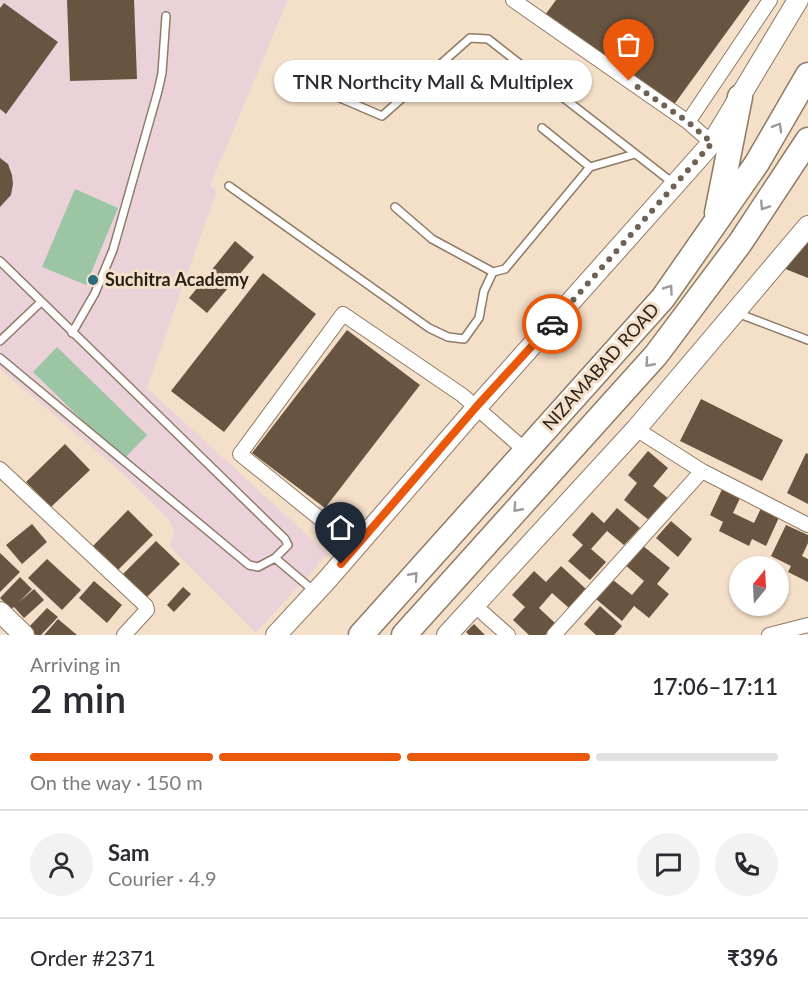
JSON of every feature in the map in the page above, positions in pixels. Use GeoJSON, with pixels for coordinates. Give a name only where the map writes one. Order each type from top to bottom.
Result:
{"type":"FeatureCollection","features":[{"type":"Feature","properties":{"kind":"highway","name":"NIZAMABAD ROAD"},"geometry":{"type":"LineString","coordinates":[[361,635],[663,298],[757,163],[808,75]]}},
{"type":"Feature","properties":{"kind":"highway"},"geometry":{"type":"LineString","coordinates":[[714,224],[740,97]]}},
{"type":"Feature","properties":{"kind":"highway","name":"NIZAMABAD ROAD"},"geometry":{"type":"LineString","coordinates":[[407,631],[656,355],[740,243],[808,140]]}},
{"type":"Feature","properties":{"kind":"highway"},"geometry":{"type":"LineString","coordinates":[[386,607],[407,631]]}},
{"type":"Feature","properties":{"kind":"main road"},"geometry":{"type":"LineString","coordinates":[[276,635],[316,593],[477,406],[484,401],[712,143],[798,0]]}},
{"type":"Feature","properties":{"kind":"main road"},"geometry":{"type":"LineString","coordinates":[[447,635],[636,429],[808,226]]}},
{"type":"Feature","properties":{"kind":"main road"},"geometry":{"type":"LineString","coordinates":[[0,612],[24,635]]}},
{"type":"Feature","properties":{"kind":"street"},"geometry":{"type":"LineString","coordinates":[[513,0],[688,122],[712,143]]}},
{"type":"Feature","properties":{"kind":"street"},"geometry":{"type":"LineString","coordinates":[[688,122],[770,0]]}},
{"type":"Feature","properties":{"kind":"street"},"geometry":{"type":"LineString","coordinates":[[355,547],[240,453],[343,314],[477,406],[526,451]]}},
{"type":"Feature","properties":{"kind":"street"},"geometry":{"type":"LineString","coordinates":[[636,429],[702,471],[808,525]]}},
{"type":"Feature","properties":{"kind":"street"},"geometry":{"type":"LineString","coordinates":[[0,469],[146,606],[145,615],[124,635]]}},
{"type":"Feature","properties":{"kind":"street"},"geometry":{"type":"LineString","coordinates":[[554,635],[702,471]]}},
{"type":"Feature","properties":{"kind":"street"},"geometry":{"type":"LineString","coordinates":[[474,605],[508,635]]}},
{"type":"Feature","properties":{"kind":"street"},"geometry":{"type":"LineString","coordinates":[[769,635],[808,625]]}},
{"type":"Feature","properties":{"kind":"lane"},"geometry":{"type":"LineString","coordinates":[[72,333],[95,293],[113,250],[158,92],[162,73],[166,16]]}},
{"type":"Feature","properties":{"kind":"lane"},"geometry":{"type":"LineString","coordinates":[[326,81],[340,98],[382,116],[470,38],[488,39],[675,185]]}},
{"type":"Feature","properties":{"kind":"lane"},"geometry":{"type":"LineString","coordinates":[[542,128],[590,167]]}},
{"type":"Feature","properties":{"kind":"lane"},"geometry":{"type":"LineString","coordinates":[[395,207],[432,239],[493,272],[505,269],[590,167],[635,154]]}},
{"type":"Feature","properties":{"kind":"lane"},"geometry":{"type":"LineString","coordinates":[[229,186],[429,328],[448,337],[464,339],[479,318],[484,291],[493,272]]}},
{"type":"Feature","properties":{"kind":"lane"},"geometry":{"type":"LineString","coordinates":[[0,261],[285,539],[288,545],[275,558],[258,567],[249,565],[0,358]]}},
{"type":"Feature","properties":{"kind":"lane"},"geometry":{"type":"LineString","coordinates":[[0,341],[41,302]]}},
{"type":"Feature","properties":{"kind":"lane"},"geometry":{"type":"LineString","coordinates":[[735,312],[808,340]]}},
{"type":"Feature","properties":{"kind":"lane"},"geometry":{"type":"LineString","coordinates":[[275,558],[316,593]]}},
{"type":"Feature","properties":{"kind":"shaded area","name":"Suchitra Academy"},"geometry":{"type":"Polygon","coordinates":[[[0,0],[288,0],[210,186],[217,190],[147,388],[328,554],[256,633],[169,546],[175,531],[168,519],[121,472],[0,369],[0,0]]]}},
{"type":"Feature","properties":{"kind":"green space"},"geometry":{"type":"Polygon","coordinates":[[[75,189],[118,208],[86,285],[42,267],[75,189]]]}},
{"type":"Feature","properties":{"kind":"green space"},"geometry":{"type":"Polygon","coordinates":[[[57,347],[147,435],[123,460],[33,372],[57,347]]]}},
{"type":"Feature","properties":{"kind":"building"},"geometry":{"type":"Polygon","coordinates":[[[67,0],[134,0],[137,79],[70,81],[67,0]]]}},
{"type":"Feature","properties":{"kind":"building"},"geometry":{"type":"Polygon","coordinates":[[[556,0],[750,0],[673,106],[545,15],[556,0]]]}},
{"type":"Feature","properties":{"kind":"building"},"geometry":{"type":"Polygon","coordinates":[[[4,3],[58,42],[6,114],[0,109],[0,8],[4,3]]]}},
{"type":"Feature","properties":{"kind":"building"},"geometry":{"type":"Polygon","coordinates":[[[0,158],[8,164],[13,184],[11,195],[0,207],[0,158]]]}},
{"type":"Feature","properties":{"kind":"building"},"geometry":{"type":"Polygon","coordinates":[[[808,239],[808,278],[783,268],[808,239]]]}},
{"type":"Feature","properties":{"kind":"building"},"geometry":{"type":"Polygon","coordinates":[[[235,241],[254,257],[207,313],[189,298],[235,241]]]}},
{"type":"Feature","properties":{"kind":"building"},"geometry":{"type":"Polygon","coordinates":[[[263,273],[316,314],[224,432],[171,391],[263,273]]]}},
{"type":"Feature","properties":{"kind":"building"},"geometry":{"type":"Polygon","coordinates":[[[347,330],[420,385],[325,508],[252,453],[347,330]]]}},
{"type":"Feature","properties":{"kind":"building"},"geometry":{"type":"Polygon","coordinates":[[[701,399],[783,440],[762,481],[680,441],[701,399]]]}},
{"type":"Feature","properties":{"kind":"building"},"geometry":{"type":"Polygon","coordinates":[[[65,444],[90,470],[51,507],[26,482],[65,444]]]}},
{"type":"Feature","properties":{"kind":"building"},"geometry":{"type":"Polygon","coordinates":[[[648,451],[668,468],[653,486],[669,499],[650,521],[624,500],[637,483],[628,475],[648,451]]]}},
{"type":"Feature","properties":{"kind":"building"},"geometry":{"type":"Polygon","coordinates":[[[806,453],[808,454],[808,504],[787,493],[806,453]]]}},
{"type":"Feature","properties":{"kind":"building"},"geometry":{"type":"Polygon","coordinates":[[[724,485],[742,494],[733,513],[754,523],[763,504],[781,513],[766,546],[752,539],[749,546],[719,531],[723,522],[710,515],[724,485]]]}},
{"type":"Feature","properties":{"kind":"building"},"geometry":{"type":"Polygon","coordinates":[[[617,508],[640,528],[624,545],[607,531],[591,549],[606,562],[590,580],[568,561],[583,545],[572,535],[592,512],[604,523],[617,508]]]}},
{"type":"Feature","properties":{"kind":"building"},"geometry":{"type":"Polygon","coordinates":[[[128,510],[153,535],[117,571],[93,546],[128,510]]]}},
{"type":"Feature","properties":{"kind":"building"},"geometry":{"type":"Polygon","coordinates":[[[671,521],[692,539],[678,557],[656,538],[671,521]]]}},
{"type":"Feature","properties":{"kind":"building"},"geometry":{"type":"Polygon","coordinates":[[[32,524],[47,542],[22,564],[6,545],[32,524]]]}},
{"type":"Feature","properties":{"kind":"building"},"geometry":{"type":"Polygon","coordinates":[[[786,525],[808,535],[808,543],[802,556],[808,559],[808,582],[789,572],[791,566],[789,556],[771,556],[786,525]]]}},
{"type":"Feature","properties":{"kind":"building"},"geometry":{"type":"Polygon","coordinates":[[[156,541],[180,564],[144,600],[120,577],[156,541]]]}},
{"type":"Feature","properties":{"kind":"building"},"geometry":{"type":"Polygon","coordinates":[[[642,545],[670,568],[657,584],[669,594],[649,618],[634,606],[622,621],[596,599],[613,580],[632,595],[644,581],[625,565],[642,545]]]}},
{"type":"Feature","properties":{"kind":"building"},"geometry":{"type":"Polygon","coordinates":[[[0,553],[20,572],[0,592],[0,553]]]}},
{"type":"Feature","properties":{"kind":"building"},"geometry":{"type":"Polygon","coordinates":[[[47,559],[81,590],[62,610],[28,578],[47,559]]]}},
{"type":"Feature","properties":{"kind":"building"},"geometry":{"type":"Polygon","coordinates":[[[561,566],[586,589],[569,608],[552,593],[539,608],[555,623],[545,635],[529,635],[513,620],[525,607],[512,595],[534,571],[546,582],[561,566]]]}},
{"type":"Feature","properties":{"kind":"building"},"geometry":{"type":"Polygon","coordinates":[[[20,577],[32,589],[18,603],[34,589],[44,600],[24,618],[14,607],[11,609],[0,598],[20,577]]]}},
{"type":"Feature","properties":{"kind":"building"},"geometry":{"type":"Polygon","coordinates":[[[94,581],[122,605],[107,623],[79,598],[94,581]]]}},
{"type":"Feature","properties":{"kind":"building"},"geometry":{"type":"Polygon","coordinates":[[[183,587],[191,594],[174,612],[167,605],[183,587]]]}},
{"type":"Feature","properties":{"kind":"building"},"geometry":{"type":"Polygon","coordinates":[[[600,606],[622,626],[614,635],[596,635],[584,624],[600,606]]]}},
{"type":"Feature","properties":{"kind":"building"},"geometry":{"type":"Polygon","coordinates":[[[47,608],[58,617],[41,635],[36,635],[28,628],[47,608]]]}},
{"type":"Feature","properties":{"kind":"building"},"geometry":{"type":"Polygon","coordinates":[[[58,619],[77,635],[44,635],[58,619]]]}},
{"type":"Feature","properties":{"kind":"building"},"geometry":{"type":"Polygon","coordinates":[[[474,624],[485,635],[469,635],[466,632],[474,624]]]}},
{"type":"Feature","properties":{"kind":"way so far"},"geometry":{"type":"LineString","coordinates":[[552,324],[712,143],[688,122],[629,81]]}},
{"type":"Feature","properties":{"kind":"place","name":"TNR Northcity Mall & Multiplex"},"geometry":{"type":"Point","coordinates":[629,81]}},
{"type":"Feature","properties":{"kind":"place","name":"Suchitra Academy"},"geometry":{"type":"Point","coordinates":[93,280]}},
{"type":"Feature","properties":{"kind":"route"},"geometry":{"type":"LineString","coordinates":[[341,564],[477,406],[552,324]]}}]}
